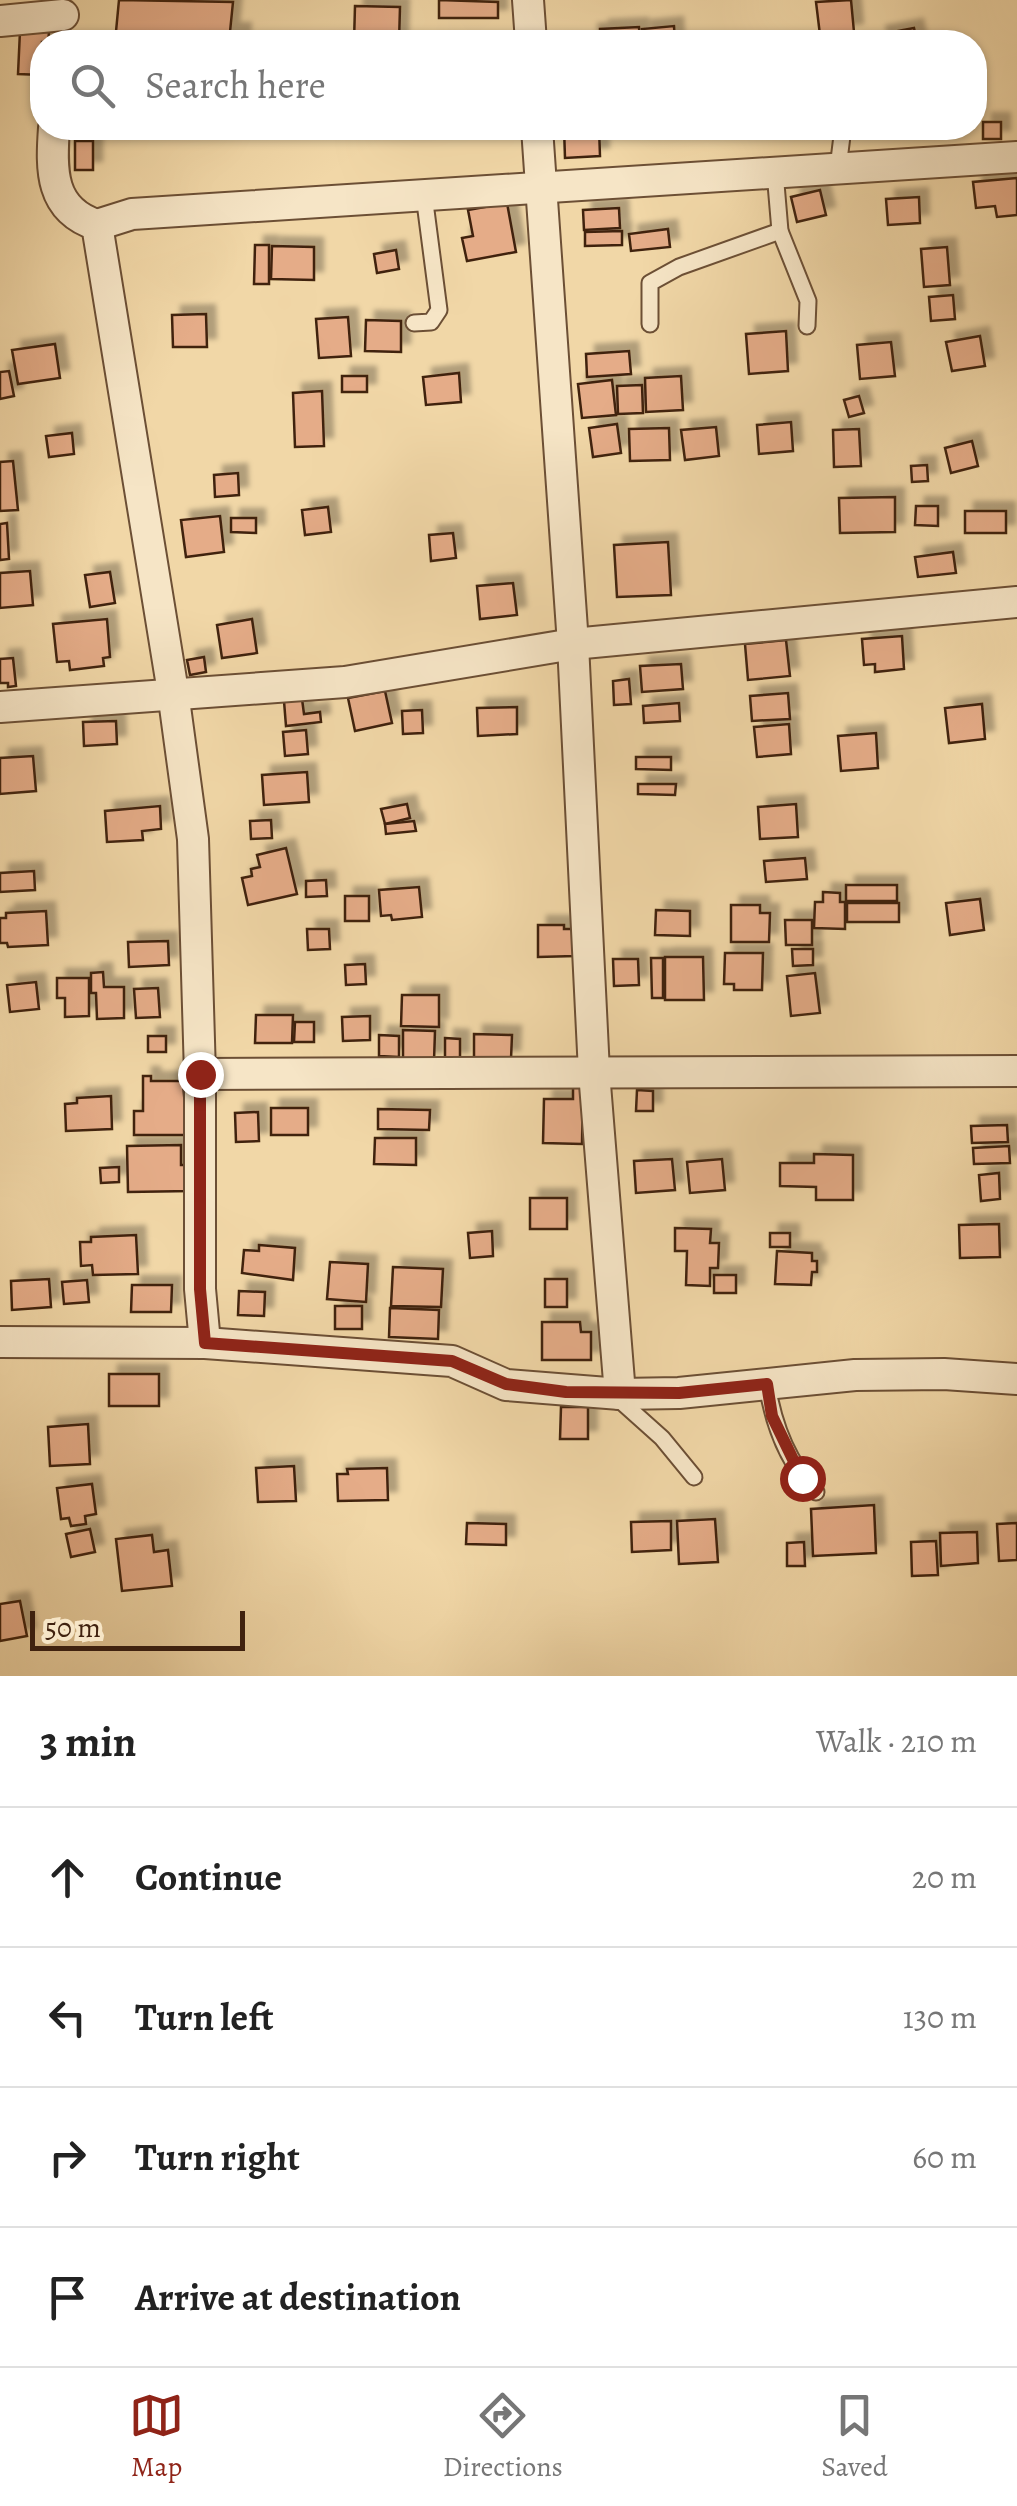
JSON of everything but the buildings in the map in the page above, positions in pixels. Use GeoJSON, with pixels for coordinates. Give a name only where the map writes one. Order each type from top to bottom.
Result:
{"type":"FeatureCollection","features":[{"type":"Feature","properties":{"kind":"street"},"geometry":{"type":"LineString","coordinates":[[528,0],[530,30]]}},
{"type":"Feature","properties":{"kind":"street"},"geometry":{"type":"LineString","coordinates":[[0,20],[63,19]]}},
{"type":"Feature","properties":{"kind":"street"},"geometry":{"type":"LineString","coordinates":[[53,140],[58,194],[79,219],[97,225],[132,214],[1017,157]]}},
{"type":"Feature","properties":{"kind":"street"},"geometry":{"type":"LineString","coordinates":[[539,140],[573,644],[594,1072],[620,1394]]}},
{"type":"Feature","properties":{"kind":"street"},"geometry":{"type":"LineString","coordinates":[[97,225],[193,839],[200,1074],[200,1289],[205,1343]]}},
{"type":"Feature","properties":{"kind":"street"},"geometry":{"type":"LineString","coordinates":[[0,707],[345,682],[573,644],[1017,602]]}},
{"type":"Feature","properties":{"kind":"street"},"geometry":{"type":"LineString","coordinates":[[200,1074],[1017,1070]]}},
{"type":"Feature","properties":{"kind":"street"},"geometry":{"type":"LineString","coordinates":[[0,1342],[205,1343],[452,1361],[506,1384],[620,1394],[679,1393],[855,1375],[944,1374],[1017,1379]]}},
{"type":"Feature","properties":{"kind":"lane"},"geometry":{"type":"LineString","coordinates":[[838,168],[841,140]]}},
{"type":"Feature","properties":{"kind":"lane"},"geometry":{"type":"LineString","coordinates":[[776,172],[780,231],[808,300],[807,326]]}},
{"type":"Feature","properties":{"kind":"lane"},"geometry":{"type":"LineString","coordinates":[[414,323],[431,322],[438,310],[424,195]]}},
{"type":"Feature","properties":{"kind":"lane"},"geometry":{"type":"LineString","coordinates":[[650,324],[650,283],[678,266],[780,231]]}},
{"type":"Feature","properties":{"kind":"lane"},"geometry":{"type":"LineString","coordinates":[[767,1384],[772,1416],[802,1478],[816,1492]]}},
{"type":"Feature","properties":{"kind":"lane"},"geometry":{"type":"LineString","coordinates":[[620,1394],[624,1404],[662,1438],[694,1478]]}},
{"type":"Feature","properties":{"kind":"route"},"geometry":{"type":"LineString","coordinates":[[200,1074],[200,1289],[205,1343],[452,1361],[506,1384],[566,1392],[679,1393],[767,1384],[772,1416],[802,1478]]}}]}
